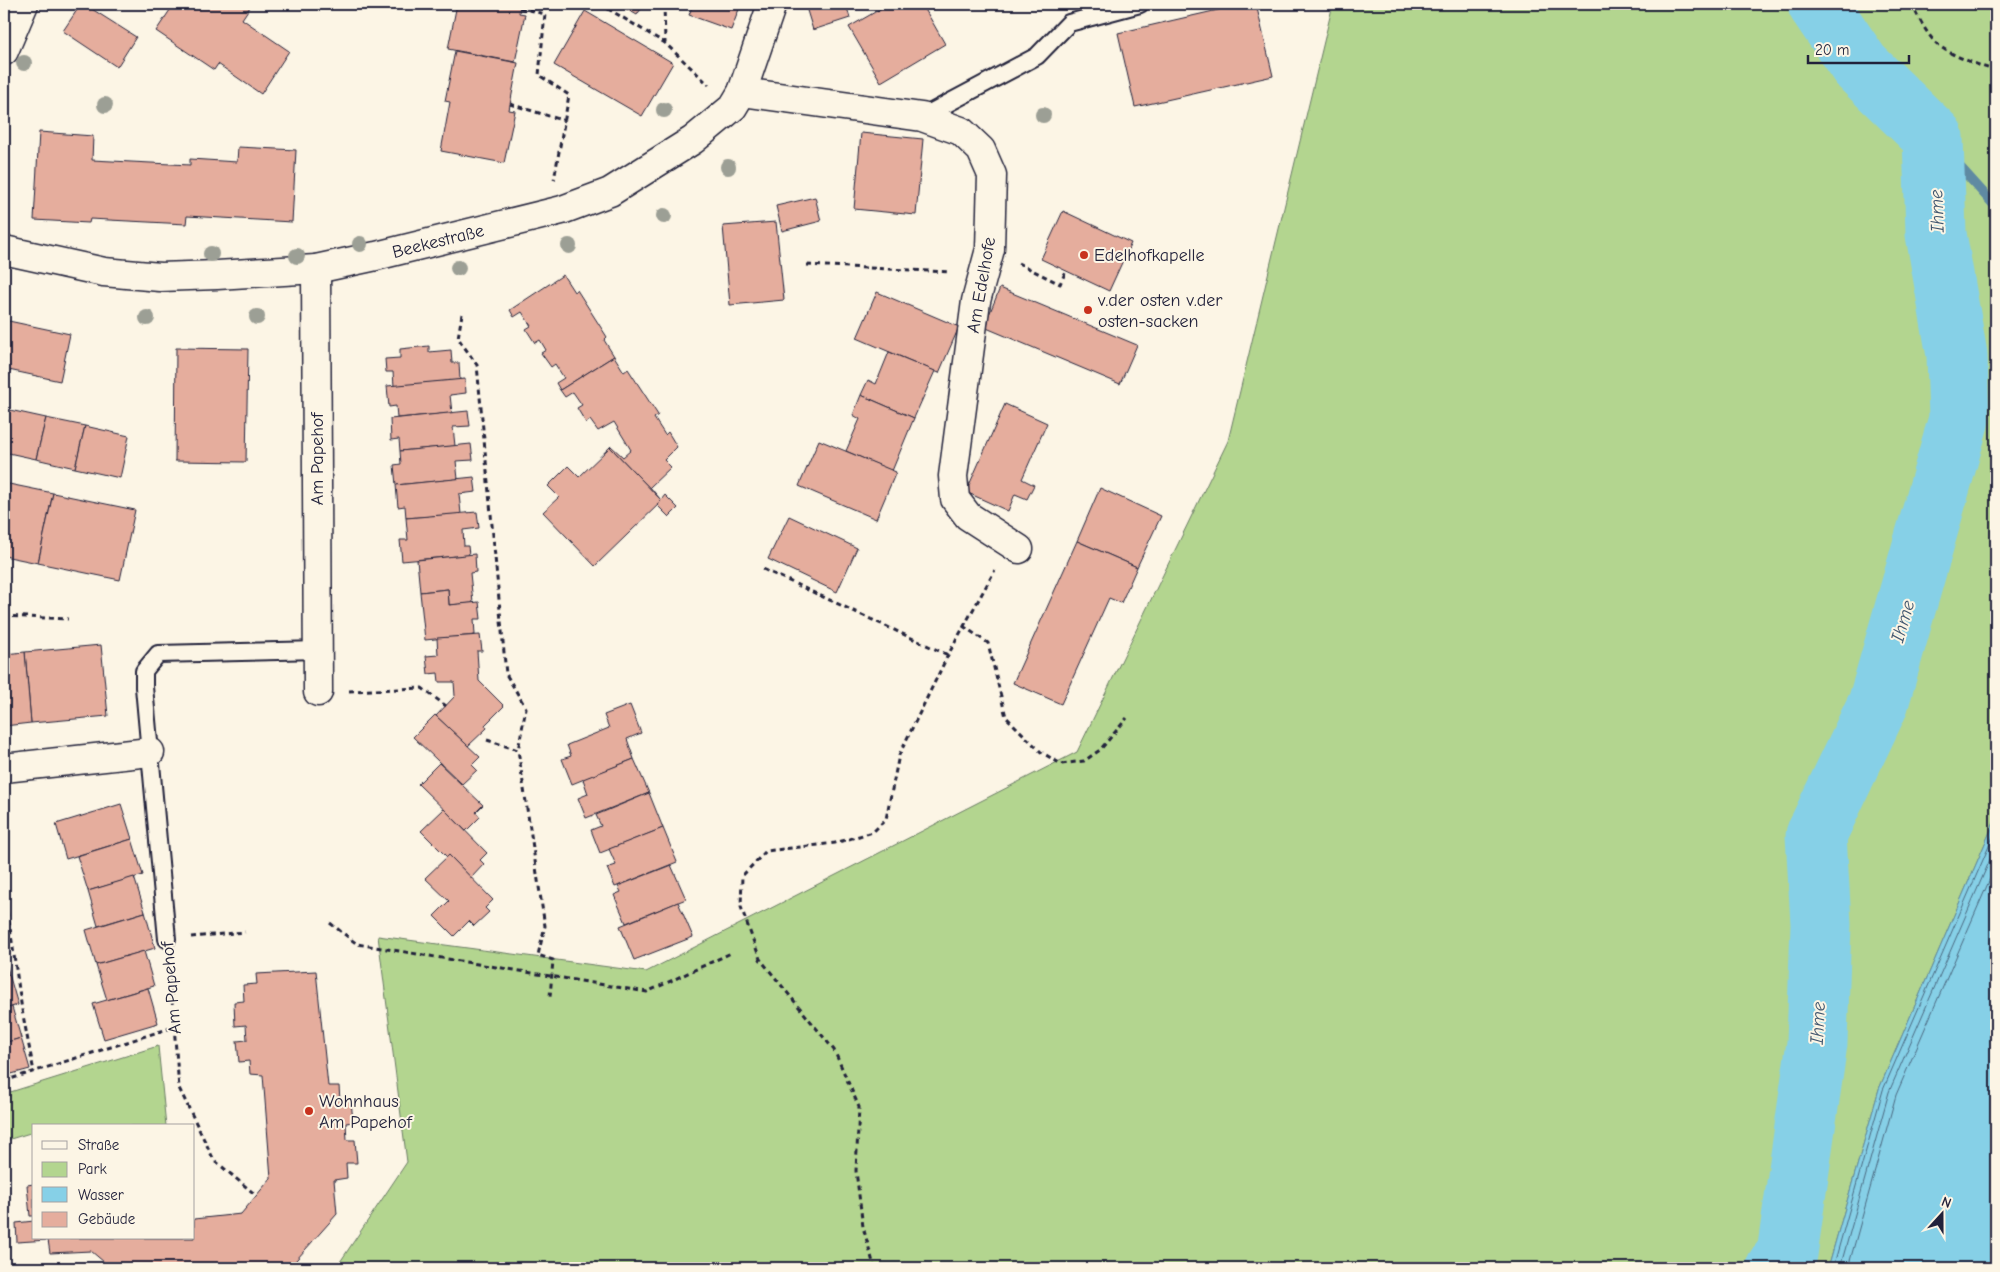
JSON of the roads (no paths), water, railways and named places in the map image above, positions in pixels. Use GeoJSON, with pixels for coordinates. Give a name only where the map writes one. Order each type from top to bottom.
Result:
{"type":"FeatureCollection","features":[{"type":"Feature","properties":{"kind":"street"},"geometry":{"type":"LineString","coordinates":[[4,51],[24,4]]}},
{"type":"Feature","properties":{"kind":"street"},"geometry":{"type":"LineString","coordinates":[[738,99],[772,4]]}},
{"type":"Feature","properties":{"kind":"street","name":"Am Edelhofe"},"geometry":{"type":"LineString","coordinates":[[738,99],[922,117],[962,131],[981,150],[992,176],[987,262],[976,300],[953,476],[955,499],[968,516],[1015,546]]}},
{"type":"Feature","properties":{"kind":"street","name":"Beekestraße"},"geometry":{"type":"LineString","coordinates":[[4,250],[104,272],[160,277],[217,276],[316,268],[376,256],[562,210],[610,192],[693,140],[738,99]]}},
{"type":"Feature","properties":{"kind":"street","name":"Am Papehof"},"geometry":{"type":"LineString","coordinates":[[316,268],[318,692]]}},
{"type":"Feature","properties":{"kind":"street"},"geometry":{"type":"LineString","coordinates":[[4,768],[150,752]]}},
{"type":"Feature","properties":{"kind":"lane"},"geometry":{"type":"LineString","coordinates":[[922,117],[1037,56],[1069,23],[1140,4]]}},
{"type":"Feature","properties":{"kind":"lane","name":"Am Papehof"},"geometry":{"type":"LineString","coordinates":[[167,939],[144,671],[158,654],[319,650]]}},
{"type":"Feature","properties":{"kind":"water"},"geometry":{"type":"Polygon","coordinates":[[[1996,818],[1996,1268],[1828,1268],[1879,1089],[1996,818]]]}},
{"type":"Feature","properties":{"kind":"waterway","name":"Ihme"},"geometry":{"type":"LineString","coordinates":[[1776,1268],[1787,1254],[1817,1043],[1821,924],[1816,835],[1878,704],[1959,419],[1957,355],[1936,234],[1933,137],[1860,66],[1818,4]]}},
{"type":"Feature","properties":{"kind":"waterway"},"geometry":{"type":"LineString","coordinates":[[1933,137],[1996,207]]}},
{"type":"Feature","properties":{"kind":"place","name":"Edelhofkapelle"},"geometry":{"type":"Point","coordinates":[1084,255]}},
{"type":"Feature","properties":{"kind":"place","name":"v.der osten v.der osten-sacken"},"geometry":{"type":"Point","coordinates":[1088,310]}},
{"type":"Feature","properties":{"kind":"place","name":"Wohnhaus Am Papehof"},"geometry":{"type":"Point","coordinates":[309,1111]}}]}
